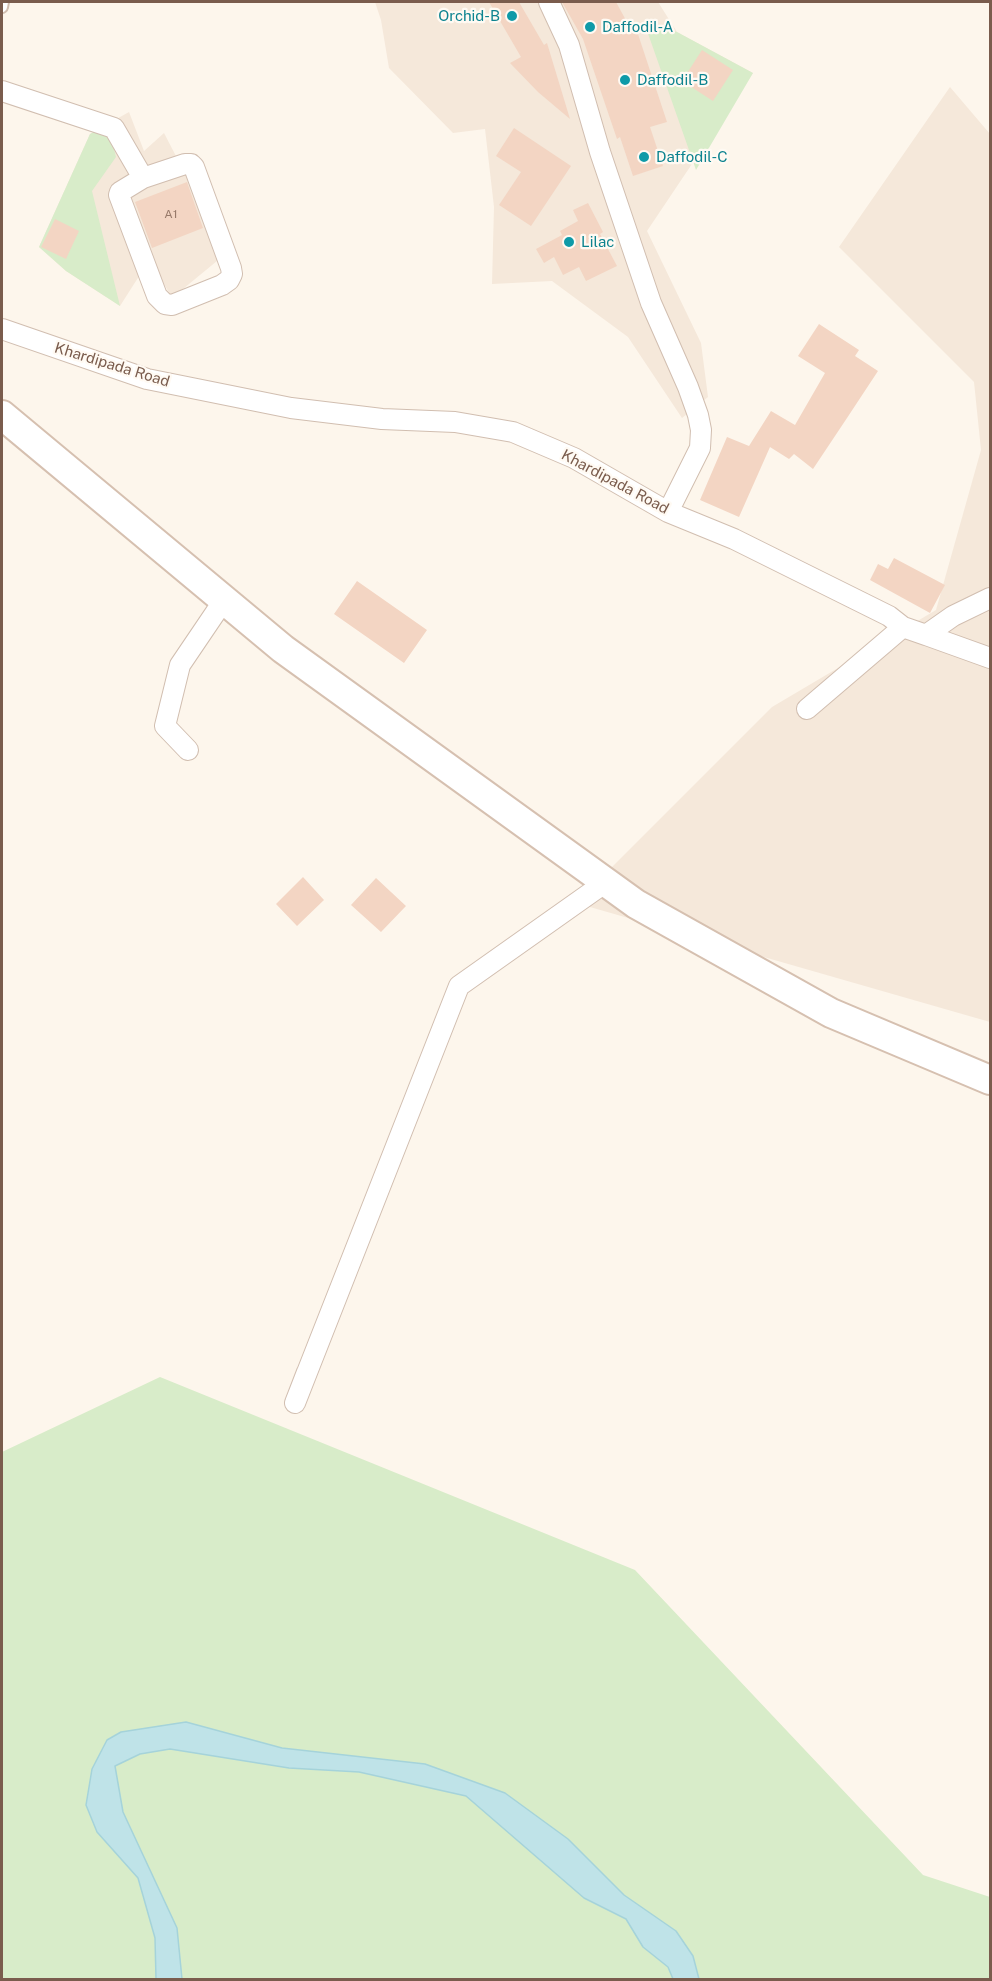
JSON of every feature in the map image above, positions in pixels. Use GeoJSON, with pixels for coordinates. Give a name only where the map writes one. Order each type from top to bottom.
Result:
{"type":"FeatureCollection","features":[{"type":"Feature","properties":{"kind":"street"},"geometry":{"type":"LineString","coordinates":[[549,2],[569,45],[600,152],[651,303],[698,415],[701,430],[700,448],[668,512]]}},
{"type":"Feature","properties":{"kind":"street"},"geometry":{"type":"LineString","coordinates":[[2,91],[114,128],[143,178]]}},
{"type":"Feature","properties":{"kind":"street"},"geometry":{"type":"LineString","coordinates":[[185,164],[194,167],[231,268],[232,274],[229,280],[172,305],[160,301],[119,199],[120,192],[143,178],[185,164]]}},
{"type":"Feature","properties":{"kind":"street","name":"Khardipada Road"},"geometry":{"type":"LineString","coordinates":[[2,329],[147,379],[291,408],[382,419],[455,422],[513,432],[574,458],[668,512],[734,539],[889,616],[903,627],[990,658]]}},
{"type":"Feature","properties":{"kind":"street"},"geometry":{"type":"LineString","coordinates":[[2,415],[283,649],[636,904],[831,1013],[990,1079]]}},
{"type":"Feature","properties":{"kind":"street"},"geometry":{"type":"LineString","coordinates":[[926,635],[953,616],[990,598]]}},
{"type":"Feature","properties":{"kind":"street"},"geometry":{"type":"LineString","coordinates":[[188,750],[165,726],[180,665],[224,600]]}},
{"type":"Feature","properties":{"kind":"street"},"geometry":{"type":"LineString","coordinates":[[807,709],[903,627]]}},
{"type":"Feature","properties":{"kind":"street"},"geometry":{"type":"LineString","coordinates":[[307,1372],[296,1403],[459,986],[606,882]]}},
{"type":"Feature","properties":{"kind":"lane"},"geometry":{"type":"LineString","coordinates":[[2,7],[3,2]]}},
{"type":"Feature","properties":{"kind":"shaded area"},"geometry":{"type":"Polygon","coordinates":[[[375,2],[658,2],[677,32],[753,73],[647,231],[701,343],[708,397],[682,418],[628,337],[552,281],[492,284],[494,207],[485,129],[453,133],[389,68],[381,20],[375,2]]]}},
{"type":"Feature","properties":{"kind":"shaded area"},"geometry":{"type":"Polygon","coordinates":[[[950,87],[990,134],[990,1022],[576,903],[772,707],[936,610],[981,450],[974,382],[839,247],[950,87]]]}},
{"type":"Feature","properties":{"kind":"shaded area"},"geometry":{"type":"Polygon","coordinates":[[[129,112],[144,151],[164,133],[178,160],[197,154],[234,247],[172,298],[150,259],[120,306],[66,271],[39,247],[90,134],[129,112]]]}},
{"type":"Feature","properties":{"kind":"green space"},"geometry":{"type":"Polygon","coordinates":[[[645,25],[677,32],[753,73],[696,170],[645,25]]]}},
{"type":"Feature","properties":{"kind":"green space"},"geometry":{"type":"Polygon","coordinates":[[[108,124],[116,157],[92,191],[120,306],[66,271],[39,247],[90,134],[108,124]]]}},
{"type":"Feature","properties":{"kind":"green space"},"geometry":{"type":"Polygon","coordinates":[[[160,1377],[635,1570],[923,1875],[990,1897],[990,1979],[2,1980],[2,1452],[160,1377]]]}},
{"type":"Feature","properties":{"kind":"water"},"geometry":{"type":"Polygon","coordinates":[[[186,1722],[282,1748],[425,1764],[505,1793],[568,1839],[624,1895],[676,1931],[693,1956],[699,1979],[673,1979],[668,1967],[643,1947],[626,1919],[584,1898],[466,1796],[359,1772],[289,1768],[170,1749],[140,1754],[115,1766],[123,1812],[177,1928],[182,1979],[156,1979],[155,1938],[138,1878],[97,1832],[86,1805],[92,1769],[107,1740],[121,1732],[186,1722]]]}},
{"type":"Feature","properties":{"kind":"building"},"geometry":{"type":"Polygon","coordinates":[[[489,2],[519,2],[544,45],[547,43],[570,119],[538,92],[510,63],[521,57],[489,2]]]}},
{"type":"Feature","properties":{"kind":"building","name":"Daffodil-B"},"geometry":{"type":"Polygon","coordinates":[[[562,2],[616,2],[628,24],[634,22],[667,122],[650,127],[663,166],[633,176],[620,137],[617,139],[583,39],[562,2]]]}},
{"type":"Feature","properties":{"kind":"building"},"geometry":{"type":"Polygon","coordinates":[[[702,50],[733,70],[713,101],[682,81],[702,50]]]}},
{"type":"Feature","properties":{"kind":"building"},"geometry":{"type":"Polygon","coordinates":[[[514,128],[571,166],[531,226],[499,205],[521,172],[496,156],[514,128]]]}},
{"type":"Feature","properties":{"kind":"building"},"geometry":{"type":"Polygon","coordinates":[[[187,182],[203,228],[152,248],[135,202],[187,182]]]}},
{"type":"Feature","properties":{"kind":"building","name":"Lilac"},"geometry":{"type":"Polygon","coordinates":[[[588,203],[603,232],[600,234],[617,266],[586,281],[579,267],[563,275],[554,257],[544,263],[536,249],[562,235],[560,231],[578,221],[573,210],[588,203]]]}},
{"type":"Feature","properties":{"kind":"building"},"geometry":{"type":"Polygon","coordinates":[[[55,219],[79,231],[66,259],[41,247],[55,219]]]}},
{"type":"Feature","properties":{"kind":"building"},"geometry":{"type":"Polygon","coordinates":[[[819,324],[859,350],[855,356],[878,371],[813,469],[794,454],[789,459],[770,447],[739,517],[700,500],[727,437],[749,446],[771,411],[795,425],[825,373],[798,356],[819,324]]]}},
{"type":"Feature","properties":{"kind":"building"},"geometry":{"type":"Polygon","coordinates":[[[894,558],[945,585],[930,613],[870,580],[878,564],[888,569],[894,558]]]}},
{"type":"Feature","properties":{"kind":"building"},"geometry":{"type":"Polygon","coordinates":[[[357,581],[427,630],[404,663],[334,614],[357,581]]]}},
{"type":"Feature","properties":{"kind":"building"},"geometry":{"type":"Polygon","coordinates":[[[303,877],[324,900],[297,926],[276,904],[303,877]]]}},
{"type":"Feature","properties":{"kind":"building"},"geometry":{"type":"Polygon","coordinates":[[[376,878],[406,906],[381,932],[351,905],[376,878]]]}},
{"type":"Feature","properties":{"kind":"place","name":"Orchid-B"},"geometry":{"type":"Point","coordinates":[512,16]}},
{"type":"Feature","properties":{"kind":"place","name":"Daffodil-A"},"geometry":{"type":"Point","coordinates":[590,27]}},
{"type":"Feature","properties":{"kind":"place","name":"Daffodil-B"},"geometry":{"type":"Point","coordinates":[625,80]}},
{"type":"Feature","properties":{"kind":"place","name":"Daffodil-C"},"geometry":{"type":"Point","coordinates":[644,157]}},
{"type":"Feature","properties":{"kind":"place","name":"Lilac"},"geometry":{"type":"Point","coordinates":[569,242]}}]}
